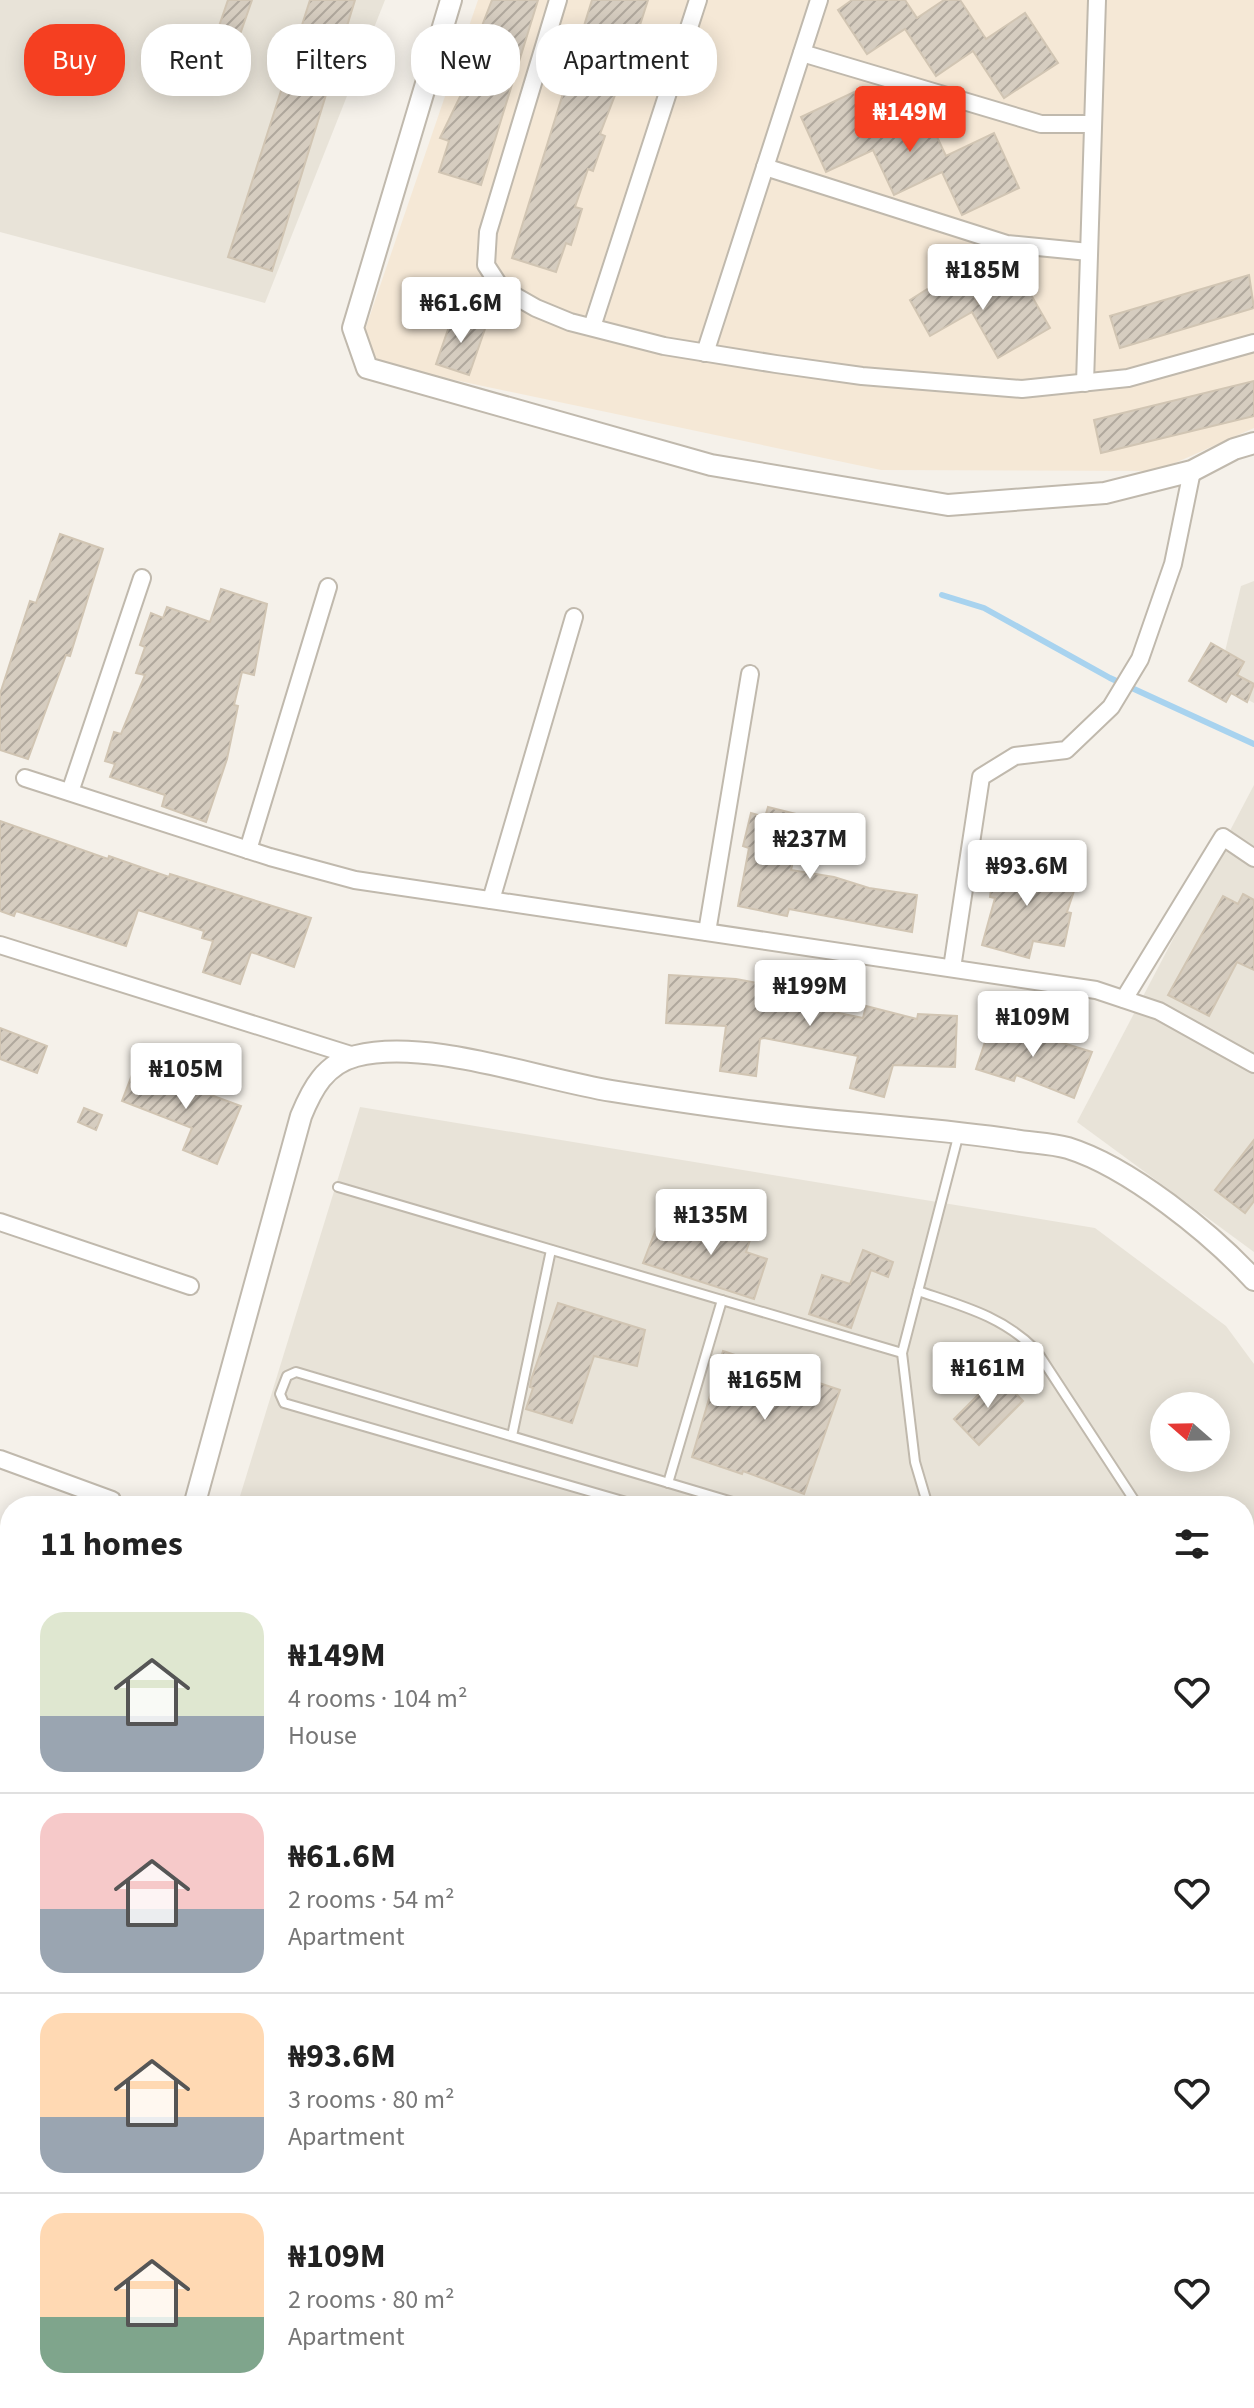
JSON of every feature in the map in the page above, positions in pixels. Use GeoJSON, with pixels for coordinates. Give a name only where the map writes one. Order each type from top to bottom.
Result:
{"type":"FeatureCollection","features":[{"type":"Feature","properties":{"kind":"street"},"geometry":{"type":"LineString","coordinates":[[451,0],[353,328],[367,368],[711,465],[948,505],[1105,493],[1192,471],[1234,449],[1254,443]]}},
{"type":"Feature","properties":{"kind":"street"},"geometry":{"type":"LineString","coordinates":[[558,0],[488,232],[486,265],[501,288],[536,308],[592,327],[705,353],[862,376],[1007,388],[1128,378],[1254,343]]}},
{"type":"Feature","properties":{"kind":"street"},"geometry":{"type":"LineString","coordinates":[[592,327],[698,0]]}},
{"type":"Feature","properties":{"kind":"street"},"geometry":{"type":"LineString","coordinates":[[705,353],[819,0]]}},
{"type":"Feature","properties":{"kind":"street"},"geometry":{"type":"LineString","coordinates":[[1085,383],[1097,0]]}},
{"type":"Feature","properties":{"kind":"street"},"geometry":{"type":"LineString","coordinates":[[802,53],[1041,124],[1093,124]]}},
{"type":"Feature","properties":{"kind":"street"},"geometry":{"type":"LineString","coordinates":[[765,167],[1007,244],[1089,252]]}},
{"type":"Feature","properties":{"kind":"street"},"geometry":{"type":"LineString","coordinates":[[952,968],[981,777],[1015,756],[1066,750],[1111,707],[1140,659],[1173,564],[1192,471]]}},
{"type":"Feature","properties":{"kind":"street"},"geometry":{"type":"LineString","coordinates":[[70,792],[142,578]]}},
{"type":"Feature","properties":{"kind":"street"},"geometry":{"type":"LineString","coordinates":[[248,850],[328,587]]}},
{"type":"Feature","properties":{"kind":"street"},"geometry":{"type":"LineString","coordinates":[[491,900],[574,617]]}},
{"type":"Feature","properties":{"kind":"street"},"geometry":{"type":"LineString","coordinates":[[707,932],[750,674]]}},
{"type":"Feature","properties":{"kind":"street"},"geometry":{"type":"LineString","coordinates":[[25,778],[248,850],[355,880],[1096,990],[1159,1011],[1254,1064]]}},
{"type":"Feature","properties":{"kind":"street"},"geometry":{"type":"LineString","coordinates":[[1124,999],[1223,837],[1254,858]]}},
{"type":"Feature","properties":{"kind":"street"},"geometry":{"type":"LineString","coordinates":[[0,945],[354,1056]]}},
{"type":"Feature","properties":{"kind":"street"},"geometry":{"type":"LineString","coordinates":[[197,1496],[301,1116],[313,1088],[330,1068],[354,1056],[388,1052],[432,1055],[610,1091],[845,1122],[960,1132],[1067,1148],[1114,1169],[1205,1232],[1254,1280]]}},
{"type":"Feature","properties":{"kind":"street"},"geometry":{"type":"LineString","coordinates":[[0,1222],[190,1286]]}},
{"type":"Feature","properties":{"kind":"street"},"geometry":{"type":"LineString","coordinates":[[0,1459],[101,1496]]}},
{"type":"Feature","properties":{"kind":"lane"},"geometry":{"type":"LineString","coordinates":[[925,1496],[915,1462],[902,1353],[960,1132]]}},
{"type":"Feature","properties":{"kind":"lane"},"geometry":{"type":"LineString","coordinates":[[338,1187],[902,1353]]}},
{"type":"Feature","properties":{"kind":"lane"},"geometry":{"type":"LineString","coordinates":[[512,1436],[551,1250]]}},
{"type":"Feature","properties":{"kind":"lane"},"geometry":{"type":"LineString","coordinates":[[918,1291],[996,1317],[1017,1331],[1036,1350],[1131,1496]]}},
{"type":"Feature","properties":{"kind":"lane"},"geometry":{"type":"LineString","coordinates":[[668,1483],[722,1300]]}},
{"type":"Feature","properties":{"kind":"lane"},"geometry":{"type":"LineString","coordinates":[[606,1496],[280,1400],[290,1373],[712,1496]]}},
{"type":"Feature","properties":{"kind":"shaded area"},"geometry":{"type":"Polygon","coordinates":[[[0,0],[385,0],[375,24],[267,24],[267,96],[347,96],[265,303],[0,232],[0,0]]]}},
{"type":"Feature","properties":{"kind":"shaded area"},"geometry":{"type":"Polygon","coordinates":[[[478,0],[1254,0],[1254,428],[1157,471],[881,470],[355,359],[445,96],[520,96],[520,24],[470,24],[478,0]]]}},
{"type":"Feature","properties":{"kind":"shaded area"},"geometry":{"type":"Polygon","coordinates":[[[1254,581],[1254,703],[1217,684],[1241,586],[1254,581]]]}},
{"type":"Feature","properties":{"kind":"shaded area"},"geometry":{"type":"Polygon","coordinates":[[[1254,785],[1254,1252],[1077,1122],[1254,785]]]}},
{"type":"Feature","properties":{"kind":"shaded area"},"geometry":{"type":"Polygon","coordinates":[[[360,1107],[1095,1228],[1226,1326],[1254,1364],[1254,1496],[240,1496],[360,1107]]]}},
{"type":"Feature","properties":{"kind":"building"},"geometry":{"type":"Polygon","coordinates":[[[228,0],[252,0],[244,24],[220,24],[228,0]]]}},
{"type":"Feature","properties":{"kind":"building"},"geometry":{"type":"Polygon","coordinates":[[[310,0],[355,0],[348,24],[302,24],[310,0]]]}},
{"type":"Feature","properties":{"kind":"building"},"geometry":{"type":"Polygon","coordinates":[[[492,0],[538,0],[520,58],[520,24],[483,24],[492,0]]]}},
{"type":"Feature","properties":{"kind":"building"},"geometry":{"type":"Polygon","coordinates":[[[592,0],[648,0],[640,24],[585,24],[592,0]]]}},
{"type":"Feature","properties":{"kind":"building"},"geometry":{"type":"Polygon","coordinates":[[[852,0],[905,0],[917,18],[944,0],[960,0],[986,39],[1025,13],[1058,63],[1004,98],[973,51],[936,76],[905,29],[867,54],[838,10],[852,0]]]}},
{"type":"Feature","properties":{"kind":"building"},"geometry":{"type":"Polygon","coordinates":[[[854,92],[873,133],[914,114],[921,129],[931,124],[946,156],[994,133],[1019,188],[962,215],[942,172],[894,195],[873,150],[826,172],[801,117],[854,92]]]}},
{"type":"Feature","properties":{"kind":"building"},"geometry":{"type":"Polygon","coordinates":[[[279,96],[326,96],[272,271],[228,257],[279,96]]]}},
{"type":"Feature","properties":{"kind":"building"},"geometry":{"type":"Polygon","coordinates":[[[460,96],[508,96],[481,185],[439,172],[449,141],[440,138],[460,96]]]}},
{"type":"Feature","properties":{"kind":"building"},"geometry":{"type":"Polygon","coordinates":[[[562,96],[615,96],[600,134],[605,136],[593,171],[588,169],[575,207],[582,209],[571,245],[566,243],[556,272],[512,258],[562,96]]]}},
{"type":"Feature","properties":{"kind":"building"},"geometry":{"type":"Polygon","coordinates":[[[959,269],[978,304],[1022,279],[1050,328],[998,358],[972,312],[930,336],[910,300],[959,269]]]}},
{"type":"Feature","properties":{"kind":"building"},"geometry":{"type":"Polygon","coordinates":[[[1249,275],[1254,308],[1120,348],[1110,316],[1249,275]]]}},
{"type":"Feature","properties":{"kind":"building"},"geometry":{"type":"Polygon","coordinates":[[[453,315],[486,326],[469,375],[436,364],[453,315]]]}},
{"type":"Feature","properties":{"kind":"building"},"geometry":{"type":"Polygon","coordinates":[[[1254,381],[1254,416],[1101,453],[1094,420],[1254,381]]]}},
{"type":"Feature","properties":{"kind":"building"},"geometry":{"type":"Polygon","coordinates":[[[60,534],[103,549],[70,656],[66,655],[28,759],[0,750],[0,694],[30,601],[36,603],[60,534]]]}},
{"type":"Feature","properties":{"kind":"building"},"geometry":{"type":"Polygon","coordinates":[[[221,589],[267,604],[254,675],[242,672],[227,759],[206,822],[162,806],[165,795],[110,777],[115,764],[105,761],[114,732],[121,734],[145,675],[136,673],[145,647],[140,645],[151,613],[163,618],[167,607],[210,622],[221,589]]]}},
{"type":"Feature","properties":{"kind":"building"},"geometry":{"type":"Polygon","coordinates":[[[1211,643],[1244,662],[1237,675],[1254,684],[1247,702],[1231,693],[1226,702],[1189,681],[1211,643]]]}},
{"type":"Feature","properties":{"kind":"building"},"geometry":{"type":"Polygon","coordinates":[[[768,807],[804,816],[791,870],[834,877],[869,888],[917,895],[912,932],[789,909],[787,916],[738,906],[749,848],[743,846],[751,813],[765,817],[768,807]]]}},
{"type":"Feature","properties":{"kind":"building"},"geometry":{"type":"Polygon","coordinates":[[[0,821],[108,859],[109,856],[169,877],[170,874],[311,918],[294,967],[251,952],[240,984],[203,972],[213,941],[202,938],[204,931],[138,910],[126,946],[16,911],[14,916],[0,911],[0,821]]]}},
{"type":"Feature","properties":{"kind":"building"},"geometry":{"type":"Polygon","coordinates":[[[995,858],[1044,864],[1042,875],[1076,885],[1067,912],[1071,913],[1064,946],[1033,941],[1029,958],[982,945],[995,898],[990,897],[995,858]]]}},
{"type":"Feature","properties":{"kind":"building"},"geometry":{"type":"Polygon","coordinates":[[[1243,894],[1254,900],[1254,970],[1237,962],[1209,1016],[1168,995],[1223,896],[1238,904],[1243,894]]]}},
{"type":"Feature","properties":{"kind":"building"},"geometry":{"type":"Polygon","coordinates":[[[669,975],[736,979],[831,997],[829,1011],[863,1018],[866,1006],[917,1019],[918,1014],[957,1016],[955,1067],[893,1065],[884,1097],[850,1088],[858,1056],[764,1038],[760,1039],[756,1076],[720,1071],[726,1026],[666,1023],[669,975]]]}},
{"type":"Feature","properties":{"kind":"building"},"geometry":{"type":"Polygon","coordinates":[[[992,1021],[1092,1052],[1074,1098],[1016,1075],[1014,1081],[976,1069],[992,1021]]]}},
{"type":"Feature","properties":{"kind":"building"},"geometry":{"type":"Polygon","coordinates":[[[0,1028],[47,1046],[37,1073],[0,1059],[0,1028]]]}},
{"type":"Feature","properties":{"kind":"building"},"geometry":{"type":"Polygon","coordinates":[[[135,1067],[241,1106],[217,1164],[183,1150],[192,1128],[122,1101],[135,1067]]]}},
{"type":"Feature","properties":{"kind":"building"},"geometry":{"type":"Polygon","coordinates":[[[84,1108],[102,1115],[96,1130],[78,1122],[84,1108]]]}},
{"type":"Feature","properties":{"kind":"building"},"geometry":{"type":"Polygon","coordinates":[[[1254,1140],[1254,1201],[1245,1213],[1215,1190],[1254,1140]]]}},
{"type":"Feature","properties":{"kind":"building"},"geometry":{"type":"Polygon","coordinates":[[[727,1213],[756,1222],[746,1252],[767,1259],[754,1299],[643,1263],[658,1224],[716,1247],[727,1213]]]}},
{"type":"Feature","properties":{"kind":"building"},"geometry":{"type":"Polygon","coordinates":[[[863,1250],[893,1262],[888,1277],[871,1270],[851,1328],[809,1314],[822,1275],[850,1284],[863,1250]]]}},
{"type":"Feature","properties":{"kind":"building"},"geometry":{"type":"Polygon","coordinates":[[[558,1303],[645,1330],[637,1366],[594,1356],[572,1423],[526,1409],[533,1388],[530,1387],[531,1380],[558,1303]]]}},
{"type":"Feature","properties":{"kind":"building"},"geometry":{"type":"Polygon","coordinates":[[[723,1351],[840,1390],[804,1494],[743,1471],[742,1474],[692,1457],[723,1351]]]}},
{"type":"Feature","properties":{"kind":"building"},"geometry":{"type":"Polygon","coordinates":[[[998,1375],[1023,1401],[979,1445],[954,1419],[998,1375]]]}},
{"type":"Feature","properties":{"kind":"waterway"},"geometry":{"type":"LineString","coordinates":[[942,595],[984,608],[1110,678],[1254,744]]}}]}
